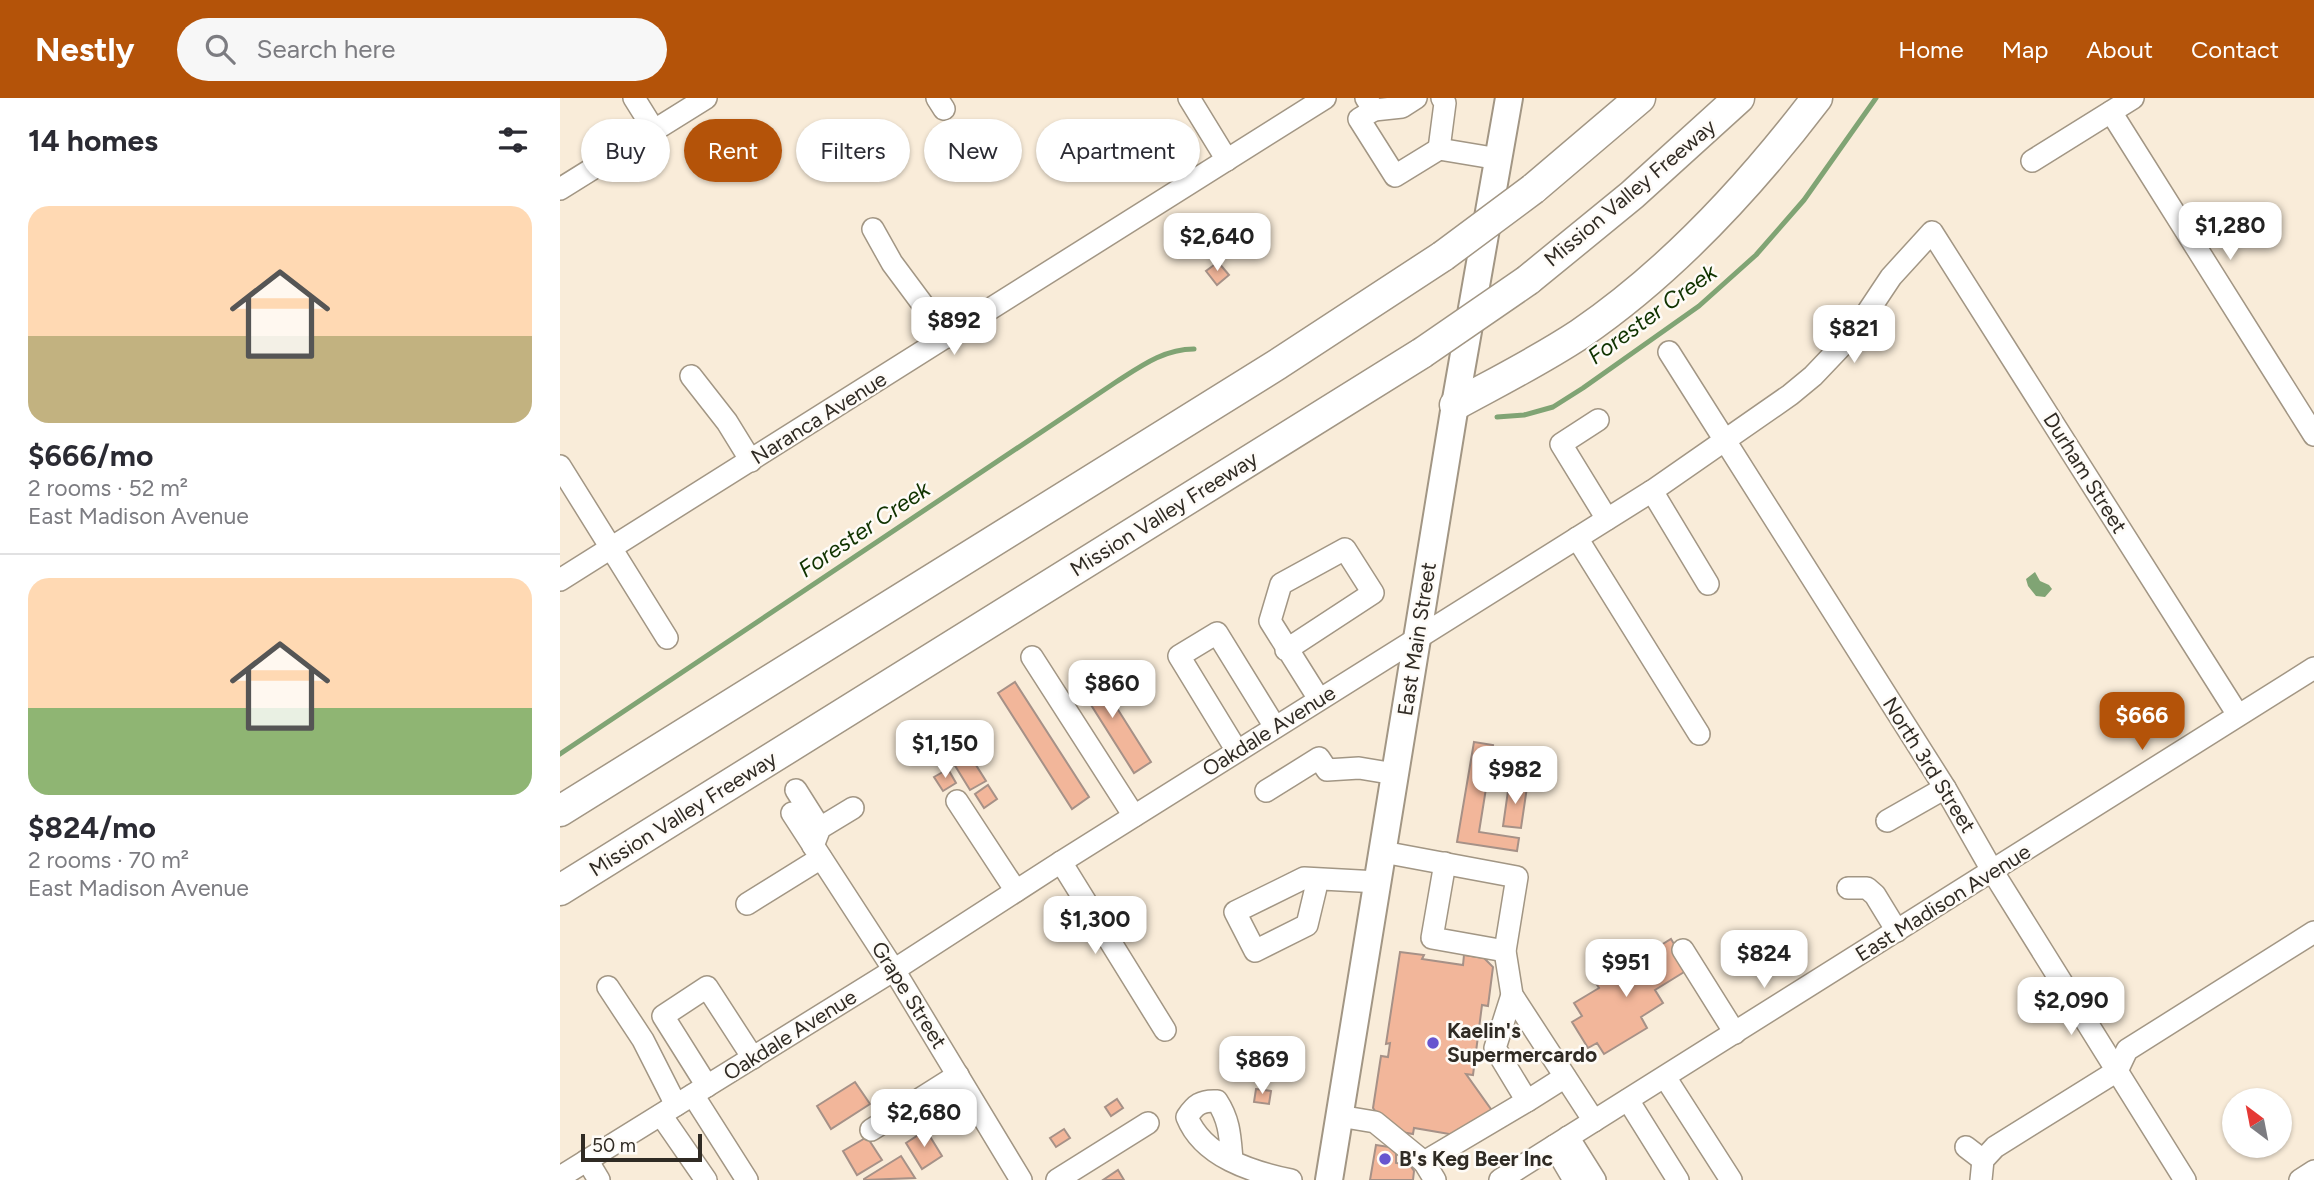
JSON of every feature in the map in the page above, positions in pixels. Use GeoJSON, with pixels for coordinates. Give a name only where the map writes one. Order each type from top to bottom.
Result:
{"type":"FeatureCollection","features":[{"type":"Feature","properties":{"kind":"highway"},"geometry":{"type":"LineString","coordinates":[[560,811],[573,800],[1278,364],[1443,256],[1533,189],[1640,98]]}},
{"type":"Feature","properties":{"kind":"highway","name":"Mission Valley Freeway"},"geometry":{"type":"LineString","coordinates":[[560,890],[1422,353],[1528,279],[1632,195],[1739,98]]}},
{"type":"Feature","properties":{"kind":"highway"},"geometry":{"type":"LineString","coordinates":[[1455,405],[1580,334],[1660,270],[1753,178],[1817,98]]}},
{"type":"Feature","properties":{"kind":"highway"},"geometry":{"type":"LineString","coordinates":[[560,901],[651,834]]}},
{"type":"Feature","properties":{"kind":"main road","name":"East Main Street"},"geometry":{"type":"LineString","coordinates":[[1329,1180],[1455,405],[1509,98]]}},
{"type":"Feature","properties":{"kind":"street"},"geometry":{"type":"LineString","coordinates":[[634,98],[647,119]]}},
{"type":"Feature","properties":{"kind":"street"},"geometry":{"type":"LineString","coordinates":[[670,120],[706,98]]}},
{"type":"Feature","properties":{"kind":"street"},"geometry":{"type":"LineString","coordinates":[[1189,98],[1227,160]]}},
{"type":"Feature","properties":{"kind":"street","name":"Naranca Avenue"},"geometry":{"type":"LineString","coordinates":[[560,580],[1325,98]]}},
{"type":"Feature","properties":{"kind":"street"},"geometry":{"type":"LineString","coordinates":[[1416,98],[1402,107],[1370,104],[1359,119],[1395,176],[1439,149],[1499,159]]}},
{"type":"Feature","properties":{"kind":"street"},"geometry":{"type":"LineString","coordinates":[[1439,149],[1445,103],[1442,98]]}},
{"type":"Feature","properties":{"kind":"street"},"geometry":{"type":"LineString","coordinates":[[2032,161],[2133,98]]}},
{"type":"Feature","properties":{"kind":"street"},"geometry":{"type":"LineString","coordinates":[[2111,112],[2314,435]]}},
{"type":"Feature","properties":{"kind":"street"},"geometry":{"type":"LineString","coordinates":[[560,189],[581,176]]}},
{"type":"Feature","properties":{"kind":"street"},"geometry":{"type":"LineString","coordinates":[[873,229],[892,263],[947,337]]}},
{"type":"Feature","properties":{"kind":"street","name":"Oakdale Avenue"},"geometry":{"type":"LineString","coordinates":[[560,1177],[894,970],[1652,491],[1790,395],[1834,356],[1867,316],[1891,276],[1932,232]]}},
{"type":"Feature","properties":{"kind":"street","name":"Durham Street"},"geometry":{"type":"LineString","coordinates":[[1932,232],[2238,715]]}},
{"type":"Feature","properties":{"kind":"street","name":"North 3rd Street"},"geometry":{"type":"LineString","coordinates":[[1669,352],[1945,788],[1993,872],[2185,1180]]}},
{"type":"Feature","properties":{"kind":"street"},"geometry":{"type":"LineString","coordinates":[[691,376],[727,422],[751,461]]}},
{"type":"Feature","properties":{"kind":"street"},"geometry":{"type":"LineString","coordinates":[[1598,420],[1561,444],[1607,519]]}},
{"type":"Feature","properties":{"kind":"street"},"geometry":{"type":"LineString","coordinates":[[560,466],[667,638]]}},
{"type":"Feature","properties":{"kind":"street"},"geometry":{"type":"LineString","coordinates":[[1652,491],[1708,584]]}},
{"type":"Feature","properties":{"kind":"street"},"geometry":{"type":"LineString","coordinates":[[1577,538],[1699,734]]}},
{"type":"Feature","properties":{"kind":"street"},"geometry":{"type":"LineString","coordinates":[[1286,650],[1373,593],[1345,549],[1281,584],[1270,621],[1286,650],[1319,699]]}},
{"type":"Feature","properties":{"kind":"street"},"geometry":{"type":"LineString","coordinates":[[1237,751],[1179,656],[1217,634],[1275,727]]}},
{"type":"Feature","properties":{"kind":"street"},"geometry":{"type":"LineString","coordinates":[[1032,657],[1134,816]]}},
{"type":"Feature","properties":{"kind":"street","name":"East Madison Avenue"},"geometry":{"type":"LineString","coordinates":[[1500,1180],[2314,668]]}},
{"type":"Feature","properties":{"kind":"street"},"geometry":{"type":"LineString","coordinates":[[1266,791],[1319,758],[1327,770],[1359,768],[1395,774]]}},
{"type":"Feature","properties":{"kind":"street"},"geometry":{"type":"LineString","coordinates":[[1887,821],[1945,788]]}},
{"type":"Feature","properties":{"kind":"street"},"geometry":{"type":"LineString","coordinates":[[796,790],[818,844]]}},
{"type":"Feature","properties":{"kind":"street"},"geometry":{"type":"LineString","coordinates":[[957,800],[1016,891]]}},
{"type":"Feature","properties":{"kind":"street"},"geometry":{"type":"LineString","coordinates":[[747,904],[818,844],[853,808]]}},
{"type":"Feature","properties":{"kind":"street","name":"Grape Street"},"geometry":{"type":"LineString","coordinates":[[792,813],[818,844],[1021,1180]]}},
{"type":"Feature","properties":{"kind":"street"},"geometry":{"type":"LineString","coordinates":[[1383,852],[1517,877],[1505,951],[1512,995],[1594,1121]]}},
{"type":"Feature","properties":{"kind":"street"},"geometry":{"type":"LineString","coordinates":[[1061,862],[1165,1030]]}},
{"type":"Feature","properties":{"kind":"street"},"geometry":{"type":"LineString","coordinates":[[1446,863],[1432,938],[1505,951]]}},
{"type":"Feature","properties":{"kind":"street"},"geometry":{"type":"LineString","coordinates":[[1318,879],[1378,883]]}},
{"type":"Feature","properties":{"kind":"street"},"geometry":{"type":"LineString","coordinates":[[1848,888],[1867,888],[1875,895],[1897,931]]}},
{"type":"Feature","properties":{"kind":"street"},"geometry":{"type":"LineString","coordinates":[[1978,1165],[1995,1147],[2117,1071],[2127,1050],[2314,932]]}},
{"type":"Feature","properties":{"kind":"street"},"geometry":{"type":"LineString","coordinates":[[1683,950],[1735,1033]]}},
{"type":"Feature","properties":{"kind":"street"},"geometry":{"type":"LineString","coordinates":[[608,987],[684,1100],[747,1180]]}},
{"type":"Feature","properties":{"kind":"street"},"geometry":{"type":"LineString","coordinates":[[706,1180],[663,1016],[707,988],[753,1058]]}},
{"type":"Feature","properties":{"kind":"street"},"geometry":{"type":"LineString","coordinates":[[1512,995],[1495,1048],[1527,1101]]}},
{"type":"Feature","properties":{"kind":"street"},"geometry":{"type":"LineString","coordinates":[[871,1130],[958,1075]]}},
{"type":"Feature","properties":{"kind":"street"},"geometry":{"type":"LineString","coordinates":[[1339,1116],[1375,1122],[1429,1171],[1565,1077]]}},
{"type":"Feature","properties":{"kind":"street"},"geometry":{"type":"LineString","coordinates":[[1664,1077],[1731,1180]]}},
{"type":"Feature","properties":{"kind":"street"},"geometry":{"type":"LineString","coordinates":[[1628,1100],[1678,1180]]}},
{"type":"Feature","properties":{"kind":"street"},"geometry":{"type":"LineString","coordinates":[[1058,1180],[1148,1123]]}},
{"type":"Feature","properties":{"kind":"street"},"geometry":{"type":"LineString","coordinates":[[1561,1142],[1574,1180]]}},
{"type":"Feature","properties":{"kind":"street"},"geometry":{"type":"LineString","coordinates":[[1561,1142],[1595,1180]]}},
{"type":"Feature","properties":{"kind":"street"},"geometry":{"type":"LineString","coordinates":[[587,1160],[599,1180]]}},
{"type":"Feature","properties":{"kind":"street"},"geometry":{"type":"LineString","coordinates":[[1232,1160],[1245,1168],[1291,1180]]}},
{"type":"Feature","properties":{"kind":"street"},"geometry":{"type":"LineString","coordinates":[[2300,1180],[2314,1171]]}},
{"type":"Feature","properties":{"kind":"shaded area"},"geometry":{"type":"Polygon","coordinates":[[[2035,572],[2040,581],[2052,589],[2045,597],[2036,596],[2028,586],[2026,579],[2035,572]]]}},
{"type":"Feature","properties":{"kind":"building"},"geometry":{"type":"Polygon","coordinates":[[[1218,262],[1229,275],[1217,285],[1206,271],[1218,262]]]}},
{"type":"Feature","properties":{"kind":"building"},"geometry":{"type":"Polygon","coordinates":[[[1091,667],[1151,762],[1134,773],[1074,678],[1091,667]]]}},
{"type":"Feature","properties":{"kind":"building"},"geometry":{"type":"Polygon","coordinates":[[[1015,682],[1089,797],[1072,809],[998,693],[1015,682]]]}},
{"type":"Feature","properties":{"kind":"building"},"geometry":{"type":"Polygon","coordinates":[[[1474,742],[1493,745],[1479,832],[1519,838],[1517,851],[1457,842],[1474,742]]]}},
{"type":"Feature","properties":{"kind":"building"},"geometry":{"type":"Polygon","coordinates":[[[969,754],[986,781],[970,790],[954,764],[969,754]]]}},
{"type":"Feature","properties":{"kind":"building"},"geometry":{"type":"Polygon","coordinates":[[[948,769],[956,783],[943,791],[934,777],[948,769]]]}},
{"type":"Feature","properties":{"kind":"building"},"geometry":{"type":"Polygon","coordinates":[[[1509,784],[1527,787],[1521,828],[1503,826],[1509,784]]]}},
{"type":"Feature","properties":{"kind":"building"},"geometry":{"type":"Polygon","coordinates":[[[988,785],[997,799],[984,808],[975,794],[988,785]]]}},
{"type":"Feature","properties":{"kind":"building"},"geometry":{"type":"Polygon","coordinates":[[[1671,939],[1689,969],[1655,990],[1663,1003],[1641,1017],[1647,1028],[1604,1054],[1597,1043],[1588,1048],[1572,1022],[1582,1016],[1574,1003],[1599,988],[1592,977],[1610,966],[1613,970],[1629,960],[1634,968],[1637,966],[1639,969],[1657,958],[1653,950],[1671,939]]]}},
{"type":"Feature","properties":{"kind":"building","name":"Kaelin's Supermercardo"},"geometry":{"type":"Polygon","coordinates":[[[1400,952],[1424,955],[1422,959],[1463,965],[1464,955],[1484,958],[1493,967],[1488,1006],[1482,1005],[1473,1075],[1466,1074],[1493,1112],[1455,1135],[1414,1128],[1413,1134],[1390,1130],[1373,1108],[1381,1056],[1388,1057],[1390,1043],[1386,1044],[1400,952]]]}},
{"type":"Feature","properties":{"kind":"building"},"geometry":{"type":"Polygon","coordinates":[[[855,1082],[870,1104],[831,1129],[817,1106],[855,1082]]]}},
{"type":"Feature","properties":{"kind":"building"},"geometry":{"type":"Polygon","coordinates":[[[1256,1089],[1271,1091],[1269,1104],[1254,1102],[1256,1089]]]}},
{"type":"Feature","properties":{"kind":"building"},"geometry":{"type":"Polygon","coordinates":[[[1117,1099],[1123,1108],[1111,1116],[1105,1107],[1117,1099]]]}},
{"type":"Feature","properties":{"kind":"building"},"geometry":{"type":"Polygon","coordinates":[[[1064,1129],[1070,1138],[1056,1147],[1050,1138],[1064,1129]]]}},
{"type":"Feature","properties":{"kind":"building"},"geometry":{"type":"Polygon","coordinates":[[[926,1130],[942,1156],[922,1169],[906,1143],[926,1130]]]}},
{"type":"Feature","properties":{"kind":"building"},"geometry":{"type":"Polygon","coordinates":[[[867,1137],[882,1160],[857,1175],[843,1151],[867,1137]]]}},
{"type":"Feature","properties":{"kind":"building","name":"B's Keg Beer Inc"},"geometry":{"type":"Polygon","coordinates":[[[1376,1145],[1396,1148],[1396,1163],[1410,1165],[1414,1171],[1413,1180],[1370,1180],[1376,1145]]]}},
{"type":"Feature","properties":{"kind":"building"},"geometry":{"type":"Polygon","coordinates":[[[901,1156],[915,1178],[864,1180],[864,1179],[901,1156]]]}},
{"type":"Feature","properties":{"kind":"building"},"geometry":{"type":"Polygon","coordinates":[[[1118,1170],[1124,1180],[1103,1180],[1118,1170]]]}},
{"type":"Feature","properties":{"kind":"waterway","name":"Forester Creek"},"geometry":{"type":"LineString","coordinates":[[1497,417],[1524,415],[1553,407],[1699,306],[1756,255],[1804,200],[1876,98]]}},
{"type":"Feature","properties":{"kind":"waterway","name":"Forester Creek"},"geometry":{"type":"LineString","coordinates":[[560,754],[1135,370],[1163,355],[1194,349]]}},
{"type":"Feature","properties":{"kind":"place","name":"Kaelin's Supermercardo"},"geometry":{"type":"Point","coordinates":[1433,1043]}},
{"type":"Feature","properties":{"kind":"place","name":"B's Keg Beer Inc"},"geometry":{"type":"Point","coordinates":[1385,1159]}}]}
